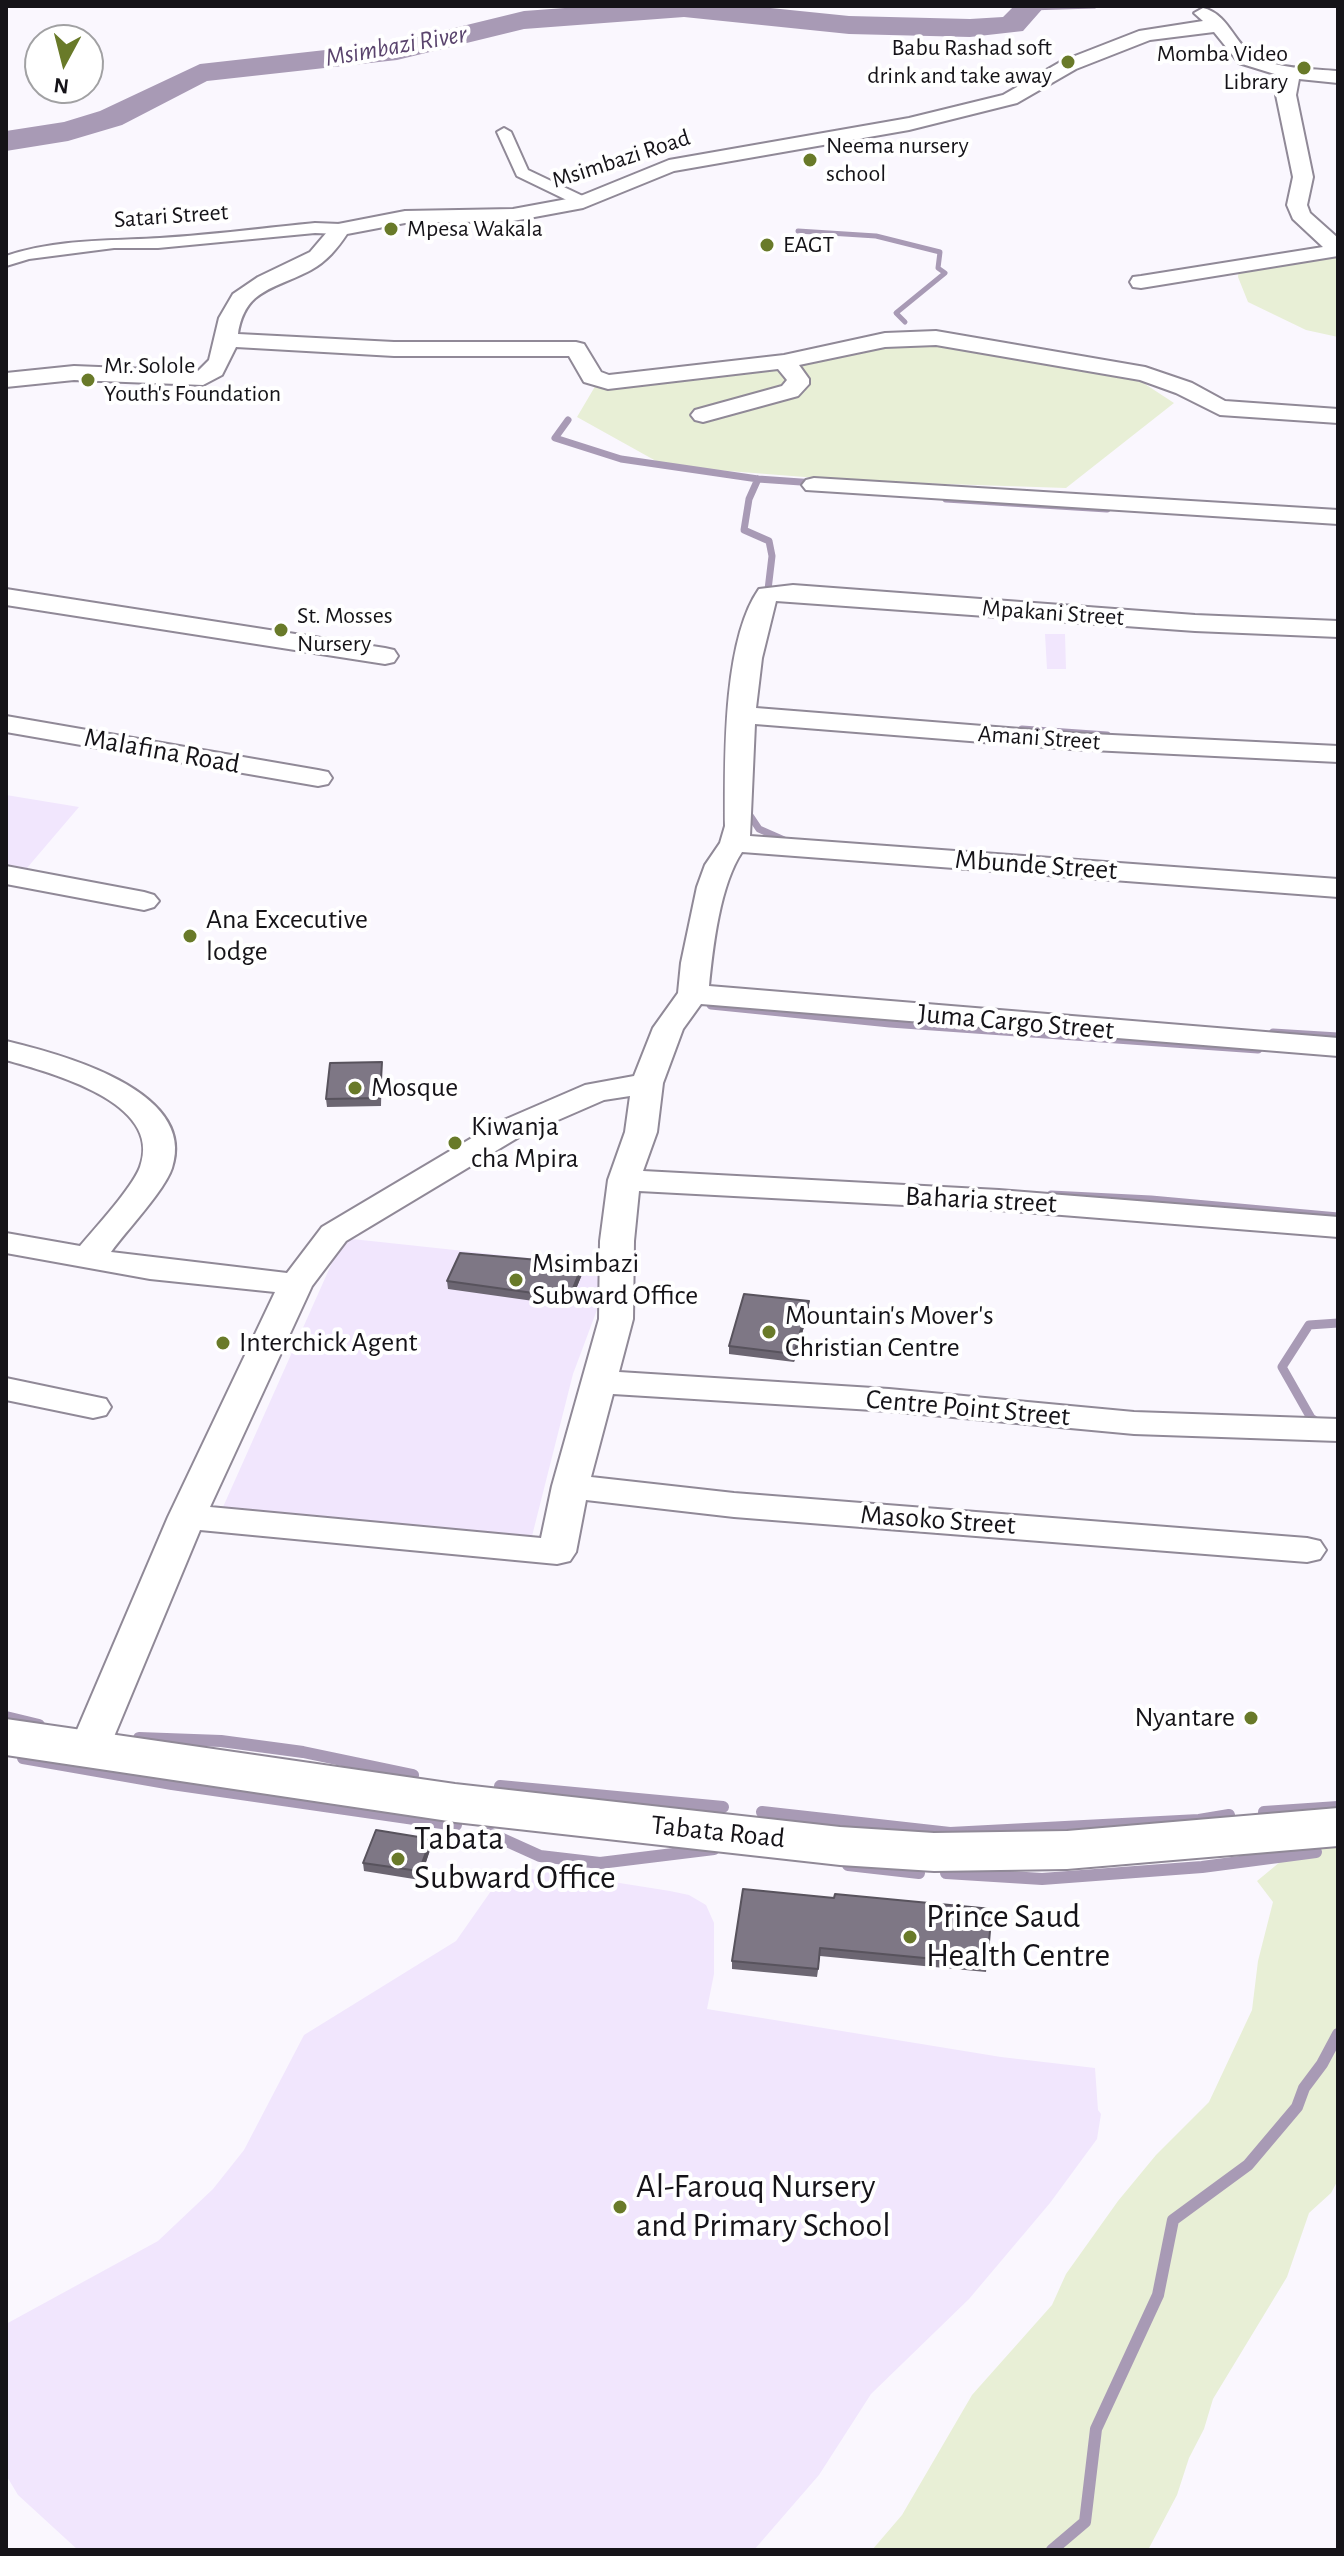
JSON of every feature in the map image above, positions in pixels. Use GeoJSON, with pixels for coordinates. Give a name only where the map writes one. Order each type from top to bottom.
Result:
{"type":"FeatureCollection","features":[{"type":"Feature","properties":{"kind":"main road","name":"Tabata Road"},"geometry":{"type":"LineString","coordinates":[[6,1737],[455,1803],[840,1846],[934,1852],[1067,1850],[1338,1827]]}},
{"type":"Feature","properties":{"kind":"street"},"geometry":{"type":"LineString","coordinates":[[1184,6],[1210,16],[1246,59],[1291,73],[1338,77]]}},
{"type":"Feature","properties":{"kind":"street","name":"Msimbazi Road"},"geometry":{"type":"LineString","coordinates":[[340,229],[405,217],[513,215],[583,202],[669,166],[909,124],[1010,99],[1069,65],[1145,35],[1217,26]]}},
{"type":"Feature","properties":{"kind":"street"},"geometry":{"type":"LineString","coordinates":[[1291,73],[1286,95],[1303,177],[1297,205],[1300,215],[1338,250]]}},
{"type":"Feature","properties":{"kind":"street"},"geometry":{"type":"LineString","coordinates":[[504,132],[522,173],[583,202]]}},
{"type":"Feature","properties":{"kind":"street","name":"Satari Street"},"geometry":{"type":"LineString","coordinates":[[6,261],[27,254],[114,243],[158,243],[315,228],[340,229]]}},
{"type":"Feature","properties":{"kind":"street"},"geometry":{"type":"LineString","coordinates":[[6,380],[74,373],[198,379],[214,369],[223,358],[229,340],[232,309],[242,298],[252,290],[304,268],[330,245],[340,229]]}},
{"type":"Feature","properties":{"kind":"street"},"geometry":{"type":"LineString","coordinates":[[1141,282],[1338,250]]}},
{"type":"Feature","properties":{"kind":"street"},"geometry":{"type":"LineString","coordinates":[[229,340],[409,349],[576,349],[590,375],[600,382],[784,362],[885,340],[936,338],[1145,374],[1184,388],[1220,408],[1338,416]]}},
{"type":"Feature","properties":{"kind":"street"},"geometry":{"type":"LineString","coordinates":[[703,415],[790,391],[798,384],[798,379],[784,362]]}},
{"type":"Feature","properties":{"kind":"street"},"geometry":{"type":"LineString","coordinates":[[814,485],[1338,517]]}},
{"type":"Feature","properties":{"kind":"street","name":"Mpakani Street"},"geometry":{"type":"LineString","coordinates":[[740,715],[744,676],[761,608],[768,594],[785,592],[1195,623],[1338,629]]}},
{"type":"Feature","properties":{"kind":"street"},"geometry":{"type":"LineString","coordinates":[[6,597],[385,656]]}},
{"type":"Feature","properties":{"kind":"street"},"geometry":{"type":"LineString","coordinates":[[187,1517],[557,1552],[570,1486],[616,1319],[617,1241],[624,1180],[641,1132],[647,1083],[668,1028],[693,994],[696,963],[712,887],[719,865],[734,843],[739,826],[740,715]]}},
{"type":"Feature","properties":{"kind":"street","name":"Amani Street"},"geometry":{"type":"LineString","coordinates":[[740,715],[1071,741],[1338,754]]}},
{"type":"Feature","properties":{"kind":"street","name":"Malafina Road"},"geometry":{"type":"LineString","coordinates":[[6,724],[318,778]]}},
{"type":"Feature","properties":{"kind":"street","name":"Mbunde Street"},"geometry":{"type":"LineString","coordinates":[[734,843],[1338,888]]}},
{"type":"Feature","properties":{"kind":"street"},"geometry":{"type":"LineString","coordinates":[[6,875],[144,901]]}},
{"type":"Feature","properties":{"kind":"street","name":"Juma Cargo Street"},"geometry":{"type":"LineString","coordinates":[[693,994],[1338,1047]]}},
{"type":"Feature","properties":{"kind":"street"},"geometry":{"type":"LineString","coordinates":[[6,1050],[111,1086],[150,1118],[163,1139],[163,1156],[155,1171],[88,1259]]}},
{"type":"Feature","properties":{"kind":"street"},"geometry":{"type":"LineString","coordinates":[[88,1751],[187,1517],[296,1284],[334,1234],[508,1130],[596,1092],[647,1083]]}},
{"type":"Feature","properties":{"kind":"street","name":"Baharia street"},"geometry":{"type":"LineString","coordinates":[[624,1180],[1045,1203],[1338,1227]]}},
{"type":"Feature","properties":{"kind":"street"},"geometry":{"type":"LineString","coordinates":[[6,1243],[150,1269],[296,1284]]}},
{"type":"Feature","properties":{"kind":"street","name":"Centre Point Street"},"geometry":{"type":"LineString","coordinates":[[598,1382],[889,1400],[1134,1423],[1338,1430]]}},
{"type":"Feature","properties":{"kind":"street"},"geometry":{"type":"LineString","coordinates":[[6,1389],[93,1407]]}},
{"type":"Feature","properties":{"kind":"street","name":"Masoko Street"},"geometry":{"type":"LineString","coordinates":[[570,1486],[734,1505],[1307,1550]]}},
{"type":"Feature","properties":{"kind":"shaded area"},"geometry":{"type":"Polygon","coordinates":[[[1045,634],[1065,634],[1066,669],[1047,669],[1045,634]]]}},
{"type":"Feature","properties":{"kind":"shaded area"},"geometry":{"type":"Polygon","coordinates":[[[6,795],[79,807],[27,868],[6,864],[6,795]]]}},
{"type":"Feature","properties":{"kind":"shaded area"},"geometry":{"type":"Polygon","coordinates":[[[343,1238],[613,1267],[573,1374],[530,1544],[219,1516],[343,1238]]]}},
{"type":"Feature","properties":{"kind":"shaded area","name":"Al-Farouq Nursery and Primary School"},"geometry":{"type":"Polygon","coordinates":[[[525,1868],[670,1891],[689,1895],[706,1905],[714,1923],[714,1974],[707,2009],[1001,2057],[1095,2068],[1098,2110],[1101,2114],[1097,2139],[1050,2203],[969,2299],[871,2394],[819,2475],[754,2550],[78,2550],[18,2495],[6,2475],[6,2324],[158,2241],[213,2189],[244,2150],[304,2035],[456,1941],[498,1881],[525,1868]]]}},
{"type":"Feature","properties":{"kind":"green space"},"geometry":{"type":"Polygon","coordinates":[[[1323,245],[1338,250],[1338,337],[1306,330],[1248,302],[1238,277],[1240,260],[1323,245]]]}},
{"type":"Feature","properties":{"kind":"green space"},"geometry":{"type":"Polygon","coordinates":[[[913,339],[1122,369],[1174,403],[1066,488],[855,481],[665,466],[577,417],[600,378],[676,381],[913,339]]]}},
{"type":"Feature","properties":{"kind":"green space"},"geometry":{"type":"Polygon","coordinates":[[[1338,1846],[1338,2180],[1331,2193],[1309,2213],[1287,2277],[1213,2399],[1177,2495],[1148,2550],[872,2550],[902,2515],[972,2395],[1052,2305],[1066,2274],[1118,2201],[1156,2155],[1209,2102],[1252,2010],[1258,1961],[1273,1902],[1257,1881],[1292,1852],[1338,1846]]]}},
{"type":"Feature","properties":{"kind":"building","name":"Mosque"},"geometry":{"type":"Polygon","coordinates":[[[382,1062],[380,1098],[326,1099],[330,1063],[382,1062]]]}},
{"type":"Feature","properties":{"kind":"building","name":"Msimbazi Subward Office"},"geometry":{"type":"Polygon","coordinates":[[[460,1253],[583,1264],[569,1298],[447,1281],[460,1253]]]}},
{"type":"Feature","properties":{"kind":"building","name":"Mountain's Mover's Christian Centre"},"geometry":{"type":"Polygon","coordinates":[[[744,1294],[809,1301],[794,1354],[729,1346],[744,1294]]]}},
{"type":"Feature","properties":{"kind":"building","name":"Tabata Subward Office"},"geometry":{"type":"Polygon","coordinates":[[[376,1830],[431,1839],[419,1871],[363,1863],[376,1830]]]}},
{"type":"Feature","properties":{"kind":"building"},"geometry":{"type":"Polygon","coordinates":[[[743,1889],[992,1909],[987,1964],[820,1948],[818,1969],[732,1961],[743,1889]]]}},
{"type":"Feature","properties":{"kind":"waterway","name":"Msimbazi River"},"geometry":{"type":"LineString","coordinates":[[6,141],[68,131],[111,118],[200,73],[397,51],[524,20],[684,8],[849,25],[970,28],[1012,25],[1030,6]]}},
{"type":"Feature","properties":{"kind":"waterway"},"geometry":{"type":"LineString","coordinates":[[1029,8],[1094,6]]}},
{"type":"Feature","properties":{"kind":"waterway"},"geometry":{"type":"LineString","coordinates":[[798,231],[876,236],[940,252],[938,268],[945,273],[896,313],[905,322]]}},
{"type":"Feature","properties":{"kind":"waterway"},"geometry":{"type":"LineString","coordinates":[[568,420],[555,438],[621,459],[758,479]]}},
{"type":"Feature","properties":{"kind":"waterway"},"geometry":{"type":"LineString","coordinates":[[758,479],[815,483]]}},
{"type":"Feature","properties":{"kind":"waterway"},"geometry":{"type":"LineString","coordinates":[[758,479],[749,499],[744,530],[769,541],[772,556],[767,598]]}},
{"type":"Feature","properties":{"kind":"waterway"},"geometry":{"type":"LineString","coordinates":[[946,499],[1107,509]]}},
{"type":"Feature","properties":{"kind":"waterway"},"geometry":{"type":"LineString","coordinates":[[1022,729],[1107,735]]}},
{"type":"Feature","properties":{"kind":"waterway"},"geometry":{"type":"LineString","coordinates":[[745,808],[759,829],[784,840]]}},
{"type":"Feature","properties":{"kind":"waterway"},"geometry":{"type":"LineString","coordinates":[[711,1005],[890,1023],[1258,1049]]}},
{"type":"Feature","properties":{"kind":"waterway"},"geometry":{"type":"LineString","coordinates":[[1273,1033],[1338,1037]]}},
{"type":"Feature","properties":{"kind":"waterway"},"geometry":{"type":"LineString","coordinates":[[1051,1195],[1151,1200],[1338,1217]]}},
{"type":"Feature","properties":{"kind":"waterway"},"geometry":{"type":"LineString","coordinates":[[1338,1323],[1309,1325],[1282,1367],[1311,1418],[1338,1437]]}},
{"type":"Feature","properties":{"kind":"waterway"},"geometry":{"type":"LineString","coordinates":[[6,1717],[39,1725]]}},
{"type":"Feature","properties":{"kind":"waterway"},"geometry":{"type":"LineString","coordinates":[[139,1738],[221,1741],[303,1752],[413,1775]]}},
{"type":"Feature","properties":{"kind":"waterway"},"geometry":{"type":"LineString","coordinates":[[23,1758],[172,1784],[456,1825]]}},
{"type":"Feature","properties":{"kind":"waterway"},"geometry":{"type":"LineString","coordinates":[[500,1786],[723,1807]]}},
{"type":"Feature","properties":{"kind":"waterway"},"geometry":{"type":"LineString","coordinates":[[1264,1812],[1338,1807]]}},
{"type":"Feature","properties":{"kind":"waterway"},"geometry":{"type":"LineString","coordinates":[[762,1812],[950,1833],[1199,1820],[1229,1815]]}},
{"type":"Feature","properties":{"kind":"waterway"},"geometry":{"type":"LineString","coordinates":[[489,1833],[540,1856],[600,1863],[714,1849]]}},
{"type":"Feature","properties":{"kind":"waterway"},"geometry":{"type":"LineString","coordinates":[[946,1873],[1042,1879],[1202,1867],[1316,1852]]}},
{"type":"Feature","properties":{"kind":"waterway"},"geometry":{"type":"LineString","coordinates":[[848,1865],[919,1873]]}},
{"type":"Feature","properties":{"kind":"waterway"},"geometry":{"type":"LineString","coordinates":[[1052,2550],[1085,2522],[1096,2429],[1158,2295],[1173,2220],[1248,2165],[1297,2107],[1304,2088],[1322,2064],[1338,2034]]}},
{"type":"Feature","properties":{"kind":"place","name":"Babu Rashad soft drink and take away"},"geometry":{"type":"Point","coordinates":[1068,62]}},
{"type":"Feature","properties":{"kind":"place","name":"Momba Video Library"},"geometry":{"type":"Point","coordinates":[1304,68]}},
{"type":"Feature","properties":{"kind":"place","name":"Neema nursery school"},"geometry":{"type":"Point","coordinates":[810,160]}},
{"type":"Feature","properties":{"kind":"place","name":"Mpesa Wakala"},"geometry":{"type":"Point","coordinates":[391,229]}},
{"type":"Feature","properties":{"kind":"place","name":"EAGT"},"geometry":{"type":"Point","coordinates":[767,245]}},
{"type":"Feature","properties":{"kind":"place","name":"Mr. Solole Youth's Foundation"},"geometry":{"type":"Point","coordinates":[88,380]}},
{"type":"Feature","properties":{"kind":"place","name":"St. Mosses Nursery"},"geometry":{"type":"Point","coordinates":[281,630]}},
{"type":"Feature","properties":{"kind":"place","name":"Ana Excecutive lodge"},"geometry":{"type":"Point","coordinates":[190,936]}},
{"type":"Feature","properties":{"kind":"place","name":"Mosque"},"geometry":{"type":"Point","coordinates":[355,1088]}},
{"type":"Feature","properties":{"kind":"place","name":"Kiwanja cha Mpira"},"geometry":{"type":"Point","coordinates":[455,1143]}},
{"type":"Feature","properties":{"kind":"place","name":"Msimbazi Subward Office"},"geometry":{"type":"Point","coordinates":[516,1280]}},
{"type":"Feature","properties":{"kind":"place","name":"Mountain's Mover's Christian Centre"},"geometry":{"type":"Point","coordinates":[769,1332]}},
{"type":"Feature","properties":{"kind":"place","name":"Interchick Agent"},"geometry":{"type":"Point","coordinates":[223,1343]}},
{"type":"Feature","properties":{"kind":"place","name":"Nyantare"},"geometry":{"type":"Point","coordinates":[1251,1718]}},
{"type":"Feature","properties":{"kind":"place","name":"Tabata Subward Office"},"geometry":{"type":"Point","coordinates":[398,1859]}},
{"type":"Feature","properties":{"kind":"place","name":"Prince Saud Health Centre"},"geometry":{"type":"Point","coordinates":[910,1937]}},
{"type":"Feature","properties":{"kind":"place","name":"Al-Farouq Nursery and Primary School"},"geometry":{"type":"Point","coordinates":[620,2207]}}]}
